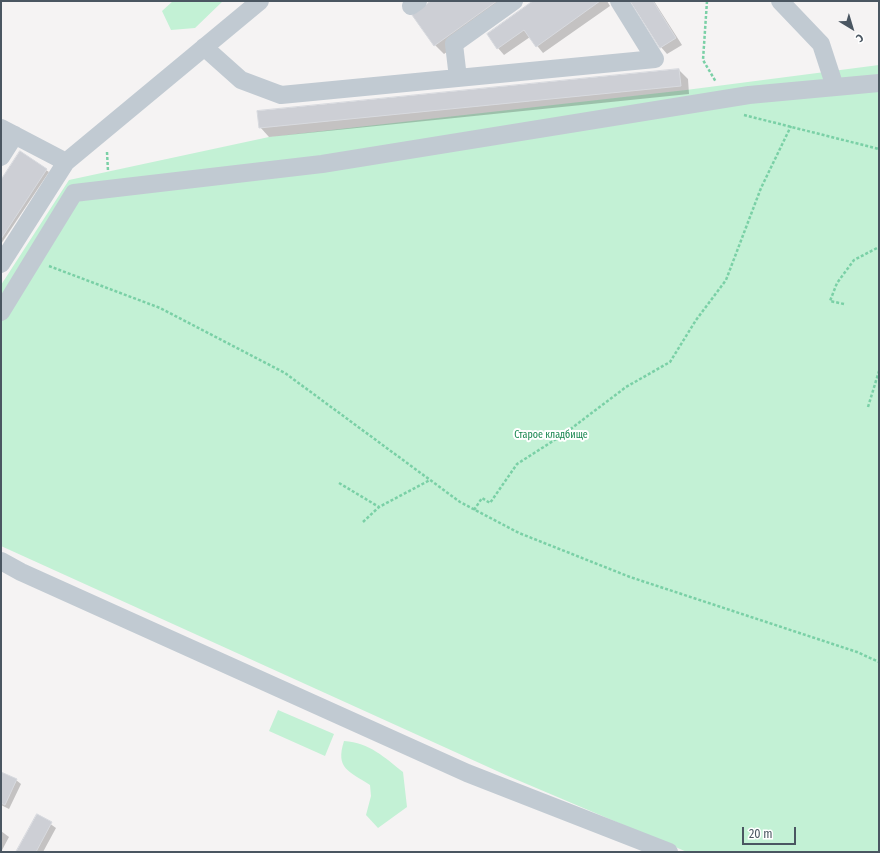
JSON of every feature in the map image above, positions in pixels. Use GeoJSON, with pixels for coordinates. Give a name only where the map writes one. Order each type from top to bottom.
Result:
{"type":"FeatureCollection","features":[{"type":"Feature","properties":{"kind":"street"},"geometry":{"type":"LineString","coordinates":[[1,264],[66,162],[260,1]]}},
{"type":"Feature","properties":{"kind":"street"},"geometry":{"type":"LineString","coordinates":[[458,78],[454,44],[514,1]]}},
{"type":"Feature","properties":{"kind":"street"},"geometry":{"type":"LineString","coordinates":[[204,47],[241,80],[281,95],[655,58],[619,1]]}},
{"type":"Feature","properties":{"kind":"street"},"geometry":{"type":"LineString","coordinates":[[780,1],[821,44],[835,87]]}},
{"type":"Feature","properties":{"kind":"street"},"geometry":{"type":"LineString","coordinates":[[1,312],[74,193],[322,164],[749,95],[879,83]]}},
{"type":"Feature","properties":{"kind":"street"},"geometry":{"type":"LineString","coordinates":[[1,157],[8,131],[66,162]]}},
{"type":"Feature","properties":{"kind":"street"},"geometry":{"type":"LineString","coordinates":[[1,561],[21,572],[467,773],[669,852]]}},
{"type":"Feature","properties":{"kind":"path"},"geometry":{"type":"LineString","coordinates":[[707,1],[703,60],[718,86],[722,100]]}},
{"type":"Feature","properties":{"kind":"path"},"geometry":{"type":"LineString","coordinates":[[737,113],[879,149]]}},
{"type":"Feature","properties":{"kind":"path"},"geometry":{"type":"LineString","coordinates":[[474,510],[482,498],[490,503],[517,464],[564,434],[626,386],[670,362],[696,320],[726,280],[761,188],[791,126]]}},
{"type":"Feature","properties":{"kind":"path"},"geometry":{"type":"LineString","coordinates":[[105,129],[110,189]]}},
{"type":"Feature","properties":{"kind":"path"},"geometry":{"type":"LineString","coordinates":[[844,304],[830,301],[837,283],[854,260],[879,247]]}},
{"type":"Feature","properties":{"kind":"path"},"geometry":{"type":"LineString","coordinates":[[33,260],[160,308],[284,373],[460,502],[519,533],[630,576],[857,652],[879,662]]}},
{"type":"Feature","properties":{"kind":"path"},"geometry":{"type":"LineString","coordinates":[[868,407],[879,371]]}},
{"type":"Feature","properties":{"kind":"path"},"geometry":{"type":"LineString","coordinates":[[364,522],[379,507],[430,480]]}},
{"type":"Feature","properties":{"kind":"path"},"geometry":{"type":"LineString","coordinates":[[339,483],[379,507]]}},
{"type":"Feature","properties":{"kind":"green space"},"geometry":{"type":"Polygon","coordinates":[[[173,1],[223,1],[195,28],[171,30],[162,11],[173,1]]]}},
{"type":"Feature","properties":{"kind":"green space","name":"Старое кладбище"},"geometry":{"type":"Polygon","coordinates":[[[879,65],[879,852],[687,852],[508,776],[1,546],[1,285],[69,180],[269,137],[686,90],[879,65]]]}},
{"type":"Feature","properties":{"kind":"green space"},"geometry":{"type":"Polygon","coordinates":[[[278,710],[334,734],[325,756],[269,731],[278,710]]]}},
{"type":"Feature","properties":{"kind":"green space"},"geometry":{"type":"Polygon","coordinates":[[[344,741],[353,742],[369,748],[383,756],[403,772],[407,807],[378,828],[366,815],[371,796],[370,785],[350,772],[343,764],[341,758],[344,741]]]}},
{"type":"Feature","properties":{"kind":"building"},"geometry":{"type":"Polygon","coordinates":[[[431,1],[497,1],[434,46],[412,15],[431,1]]]}},
{"type":"Feature","properties":{"kind":"building"},"geometry":{"type":"Polygon","coordinates":[[[533,1],[600,1],[536,47],[524,30],[497,49],[487,34],[533,1]]]}},
{"type":"Feature","properties":{"kind":"building"},"geometry":{"type":"Polygon","coordinates":[[[630,1],[653,1],[676,38],[660,48],[630,1]]]}},
{"type":"Feature","properties":{"kind":"building"},"geometry":{"type":"Polygon","coordinates":[[[679,69],[681,86],[259,128],[257,111],[679,69]]]}},
{"type":"Feature","properties":{"kind":"building"},"geometry":{"type":"Polygon","coordinates":[[[20,151],[47,169],[1,239],[1,180],[20,151]]]}},
{"type":"Feature","properties":{"kind":"building"},"geometry":{"type":"Polygon","coordinates":[[[1,772],[17,779],[5,805],[1,803],[1,772]]]}},
{"type":"Feature","properties":{"kind":"building"},"geometry":{"type":"Polygon","coordinates":[[[37,814],[52,822],[36,852],[16,852],[37,814]]]}}]}
